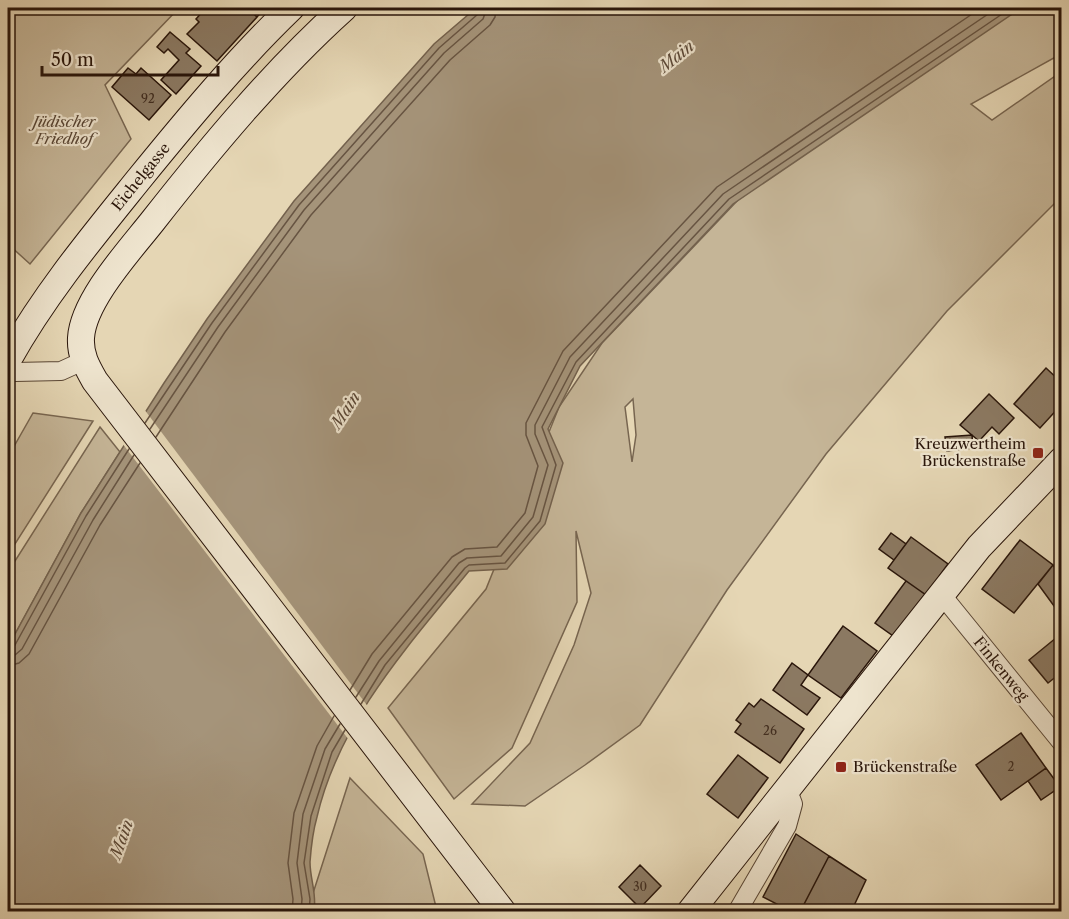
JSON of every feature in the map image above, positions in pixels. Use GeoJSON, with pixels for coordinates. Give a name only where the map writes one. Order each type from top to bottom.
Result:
{"type":"FeatureCollection","features":[{"type":"Feature","properties":{"kind":"street","name":"Eichelgasse"},"geometry":{"type":"LineString","coordinates":[[8,360],[39,311],[110,215],[202,102],[262,35],[291,8]]}},
{"type":"Feature","properties":{"kind":"street"},"geometry":{"type":"LineString","coordinates":[[344,8],[261,91],[186,179],[106,279],[85,322],[81,338],[80,371],[499,907]]}},
{"type":"Feature","properties":{"kind":"street"},"geometry":{"type":"LineString","coordinates":[[8,370],[15,372],[80,371]]}},
{"type":"Feature","properties":{"kind":"street"},"geometry":{"type":"LineString","coordinates":[[690,912],[941,594],[1002,521],[1062,460]]}},
{"type":"Feature","properties":{"kind":"street","name":"Finkenweg"},"geometry":{"type":"LineString","coordinates":[[941,594],[1062,743]]}},
{"type":"Feature","properties":{"kind":"street"},"geometry":{"type":"LineString","coordinates":[[737,912],[787,826],[793,804],[787,788]]}},
{"type":"Feature","properties":{"kind":"green space","name":"Jüdischer Friedhof"},"geometry":{"type":"Polygon","coordinates":[[[8,8],[179,8],[105,85],[131,139],[30,264],[8,244],[8,8]]]}},
{"type":"Feature","properties":{"kind":"green space"},"geometry":{"type":"Polygon","coordinates":[[[1004,8],[1061,8],[1061,54],[971,104],[992,120],[1061,72],[1061,197],[947,311],[826,454],[727,590],[640,725],[525,806],[472,804],[530,743],[574,645],[591,593],[576,531],[577,602],[512,748],[454,799],[388,708],[486,589],[559,407],[602,343],[738,200],[1004,8]],[[633,399],[625,407],[632,462],[636,435],[633,399]]]}},
{"type":"Feature","properties":{"kind":"green space"},"geometry":{"type":"Polygon","coordinates":[[[33,413],[93,421],[8,555],[8,457],[33,413]]]}},
{"type":"Feature","properties":{"kind":"green space"},"geometry":{"type":"Polygon","coordinates":[[[100,427],[120,452],[81,513],[8,647],[8,572],[100,427]]]}},
{"type":"Feature","properties":{"kind":"green space"},"geometry":{"type":"Polygon","coordinates":[[[350,778],[423,854],[437,911],[307,912],[350,778]]]}},
{"type":"Feature","properties":{"kind":"water","name":"Main"},"geometry":{"type":"Polygon","coordinates":[[[476,8],[1021,8],[733,204],[580,366],[548,429],[563,463],[545,524],[507,569],[469,571],[400,656],[359,716],[342,748],[327,782],[313,834],[310,862],[315,899],[314,911],[8,912],[8,647],[81,513],[207,319],[294,201],[434,44],[476,8]]]}},
{"type":"Feature","properties":{"kind":"pier"},"geometry":{"type":"Polygon","coordinates":[[[144,409],[369,708],[349,740],[122,443],[144,409]]]}},
{"type":"Feature","properties":{"kind":"building"},"geometry":{"type":"Polygon","coordinates":[[[212,8],[247,8],[257,17],[217,61],[187,34],[199,22],[196,19],[204,10],[207,13],[212,8]]]}},
{"type":"Feature","properties":{"kind":"building"},"geometry":{"type":"Polygon","coordinates":[[[247,8],[265,8],[257,17],[247,8]]]}},
{"type":"Feature","properties":{"kind":"building"},"geometry":{"type":"Polygon","coordinates":[[[170,32],[190,49],[186,53],[201,66],[176,94],[161,80],[179,60],[168,49],[164,53],[157,47],[170,32]]]}},
{"type":"Feature","properties":{"kind":"building"},"geometry":{"type":"Polygon","coordinates":[[[128,68],[136,74],[141,68],[171,95],[149,120],[112,87],[128,68]]]}},
{"type":"Feature","properties":{"kind":"building"},"geometry":{"type":"Polygon","coordinates":[[[1046,368],[1062,383],[1062,404],[1040,428],[1014,404],[1046,368]]]}},
{"type":"Feature","properties":{"kind":"building"},"geometry":{"type":"Polygon","coordinates":[[[989,394],[1014,418],[999,434],[992,427],[979,441],[960,425],[989,394]]]}},
{"type":"Feature","properties":{"kind":"building"},"geometry":{"type":"Polygon","coordinates":[[[972,435],[973,448],[947,451],[945,437],[972,435]]]}},
{"type":"Feature","properties":{"kind":"building"},"geometry":{"type":"Polygon","coordinates":[[[891,533],[906,544],[894,560],[879,549],[891,533]]]}},
{"type":"Feature","properties":{"kind":"building"},"geometry":{"type":"Polygon","coordinates":[[[911,537],[948,564],[926,595],[888,568],[911,537]]]}},
{"type":"Feature","properties":{"kind":"building"},"geometry":{"type":"Polygon","coordinates":[[[1020,540],[1053,565],[1014,613],[982,589],[1020,540]]]}},
{"type":"Feature","properties":{"kind":"building"},"geometry":{"type":"Polygon","coordinates":[[[1053,565],[1062,577],[1062,617],[1038,584],[1053,565]]]}},
{"type":"Feature","properties":{"kind":"building"},"geometry":{"type":"Polygon","coordinates":[[[906,581],[926,595],[896,638],[875,623],[906,581]]]}},
{"type":"Feature","properties":{"kind":"building"},"geometry":{"type":"Polygon","coordinates":[[[843,626],[877,651],[841,698],[808,675],[843,626]]]}},
{"type":"Feature","properties":{"kind":"building"},"geometry":{"type":"Polygon","coordinates":[[[1062,633],[1062,672],[1048,683],[1029,660],[1062,633]]]}},
{"type":"Feature","properties":{"kind":"building"},"geometry":{"type":"Polygon","coordinates":[[[792,663],[808,675],[801,685],[820,698],[807,715],[773,690],[792,663]]]}},
{"type":"Feature","properties":{"kind":"building"},"geometry":{"type":"Polygon","coordinates":[[[761,699],[804,729],[780,763],[735,732],[741,724],[736,720],[749,703],[754,707],[761,699]]]}},
{"type":"Feature","properties":{"kind":"building"},"geometry":{"type":"Polygon","coordinates":[[[1021,733],[1046,768],[1001,800],[976,765],[1021,733]]]}},
{"type":"Feature","properties":{"kind":"building"},"geometry":{"type":"Polygon","coordinates":[[[738,755],[768,778],[738,818],[707,794],[738,755]]]}},
{"type":"Feature","properties":{"kind":"building"},"geometry":{"type":"Polygon","coordinates":[[[1046,768],[1060,787],[1041,800],[1028,781],[1046,768]]]}},
{"type":"Feature","properties":{"kind":"building"},"geometry":{"type":"Polygon","coordinates":[[[796,834],[829,856],[800,912],[792,912],[763,897],[796,834]]]}},
{"type":"Feature","properties":{"kind":"building"},"geometry":{"type":"Polygon","coordinates":[[[829,856],[866,880],[851,912],[800,912],[829,856]]]}},
{"type":"Feature","properties":{"kind":"building"},"geometry":{"type":"Polygon","coordinates":[[[640,865],[661,886],[640,908],[619,887],[640,865]]]}},
{"type":"Feature","properties":{"kind":"place","name":"Kreuzwertheim Brückenstraße"},"geometry":{"type":"Point","coordinates":[1038,453]}},
{"type":"Feature","properties":{"kind":"place","name":"Brückenstraße"},"geometry":{"type":"Point","coordinates":[841,767]}}]}
